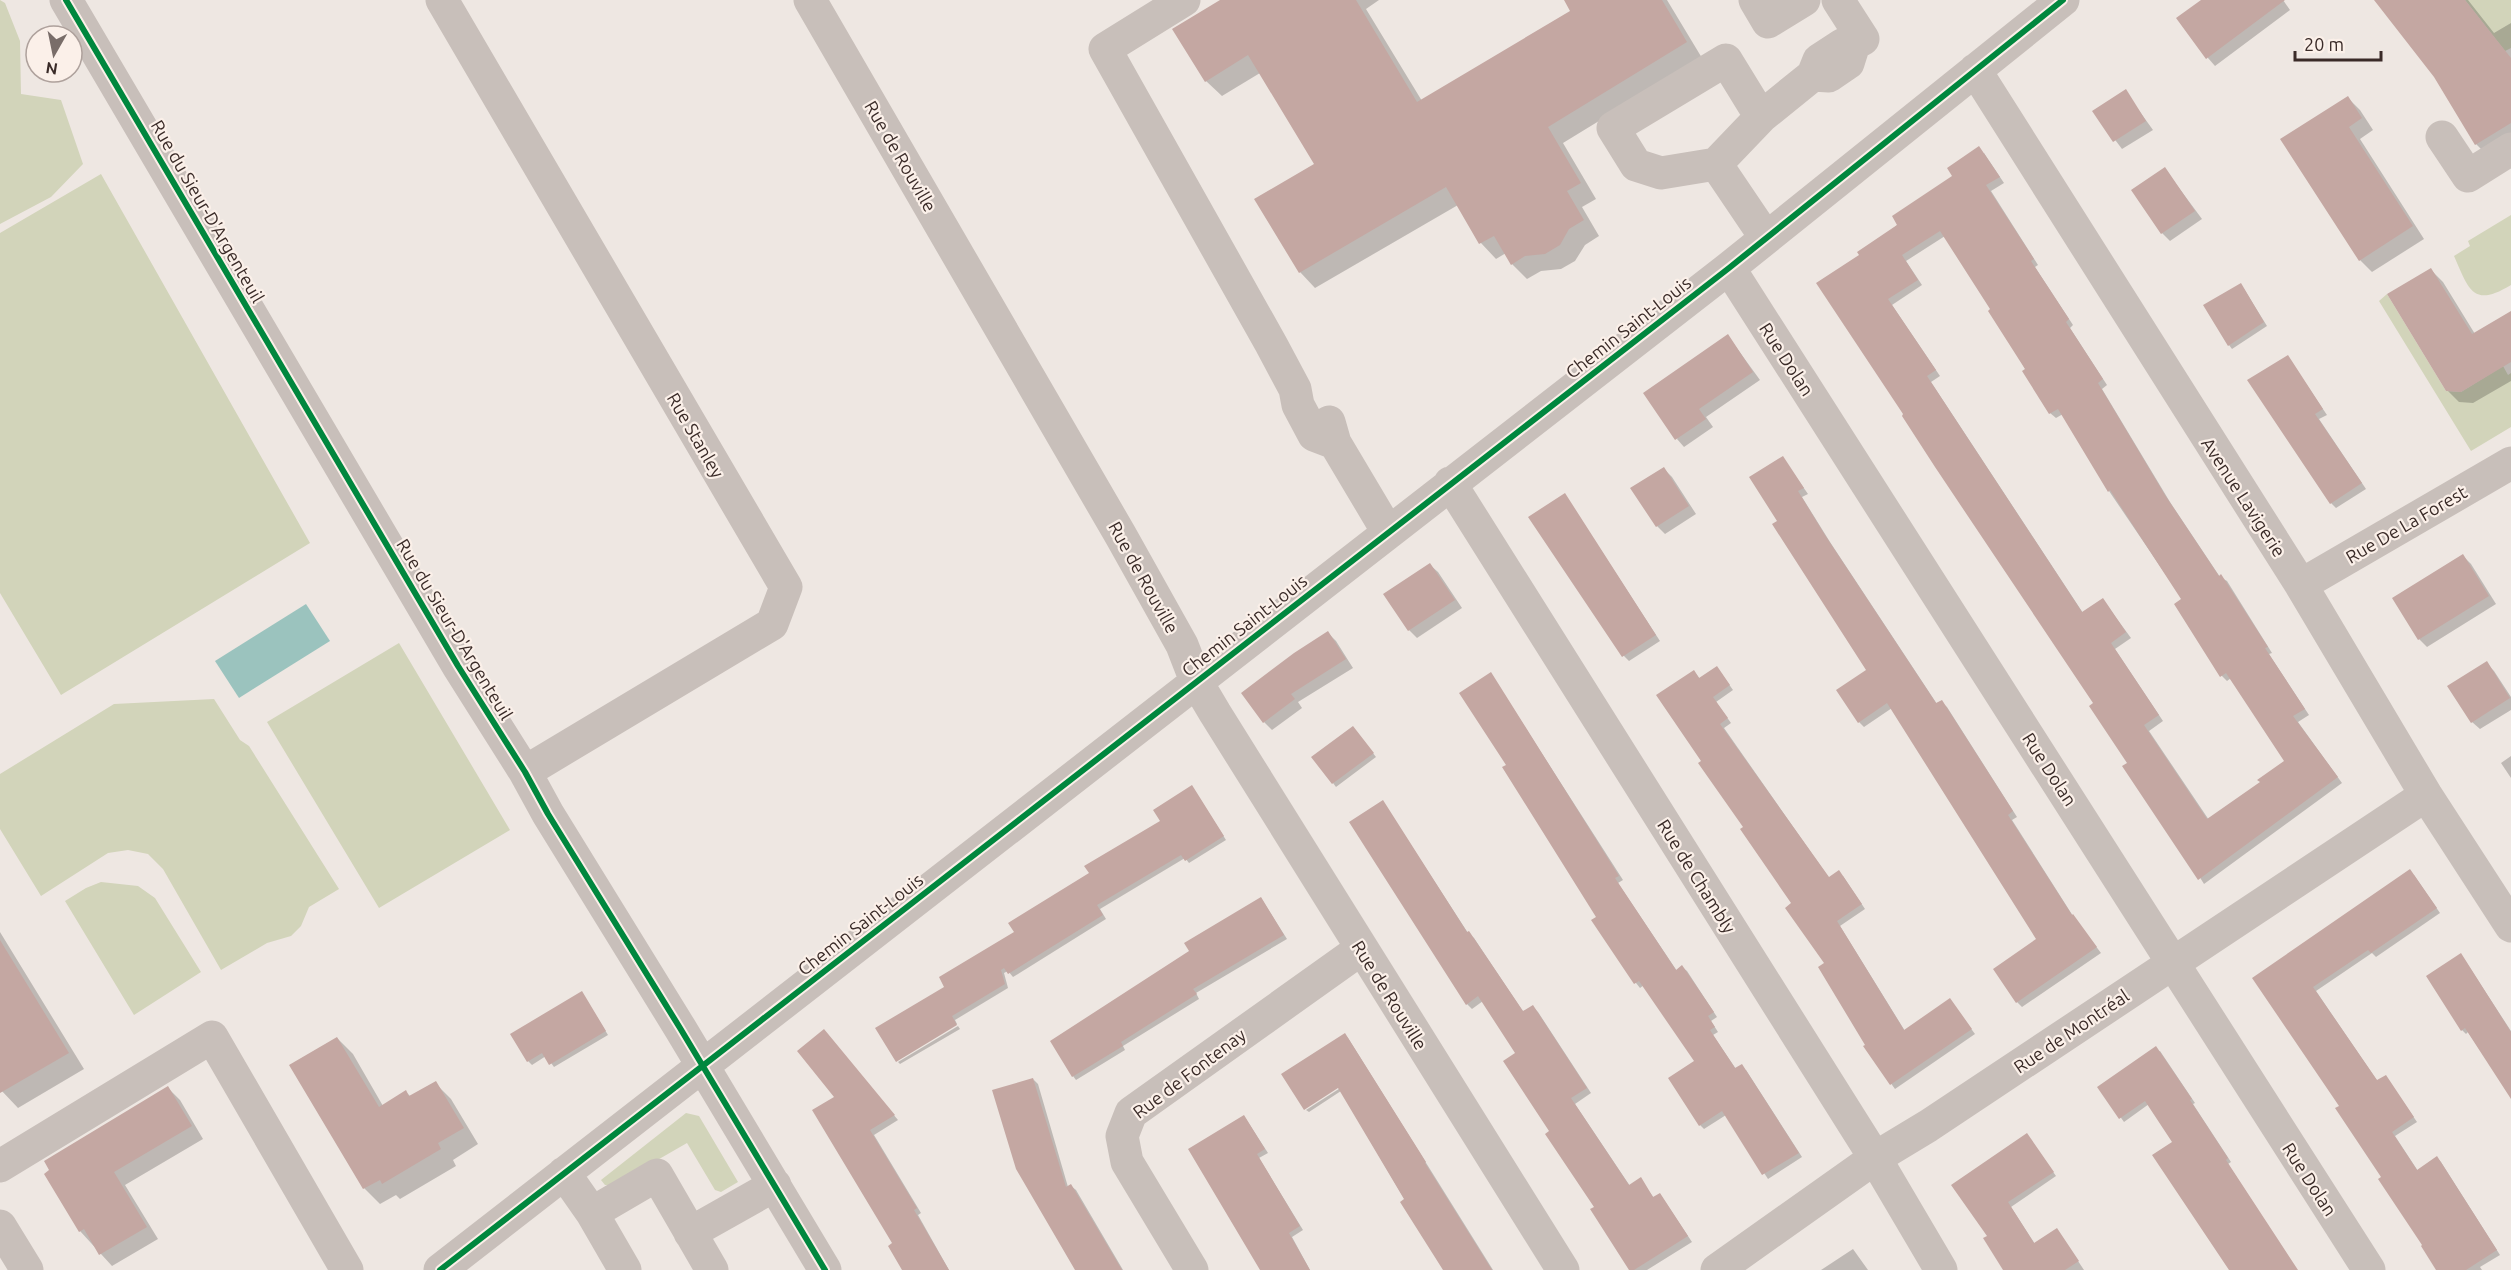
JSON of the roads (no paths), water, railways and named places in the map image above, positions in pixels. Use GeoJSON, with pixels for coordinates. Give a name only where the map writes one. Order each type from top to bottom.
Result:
{"type":"FeatureCollection","features":[{"type":"Feature","properties":{"kind":"street","name":"Rue du Sieur-D'Argenteuil"},"geometry":{"type":"LineString","coordinates":[[66,0],[458,666],[525,772],[548,814],[825,1270]]}},
{"type":"Feature","properties":{"kind":"street","name":"Rue Stanley"},"geometry":{"type":"LineString","coordinates":[[442,0],[786,588],[772,624],[525,772]]}},
{"type":"Feature","properties":{"kind":"street","name":"Rue de Rouville"},"geometry":{"type":"LineString","coordinates":[[810,0],[1121,536],[1182,645],[1196,681],[1563,1270]]}},
{"type":"Feature","properties":{"kind":"street"},"geometry":{"type":"LineString","coordinates":[[1184,0],[1105,49],[1295,389],[1298,405],[1314,435],[1335,443],[1388,532]]}},
{"type":"Feature","properties":{"kind":"street"},"geometry":{"type":"LineString","coordinates":[[1755,0],[1768,22],[1804,0]]}},
{"type":"Feature","properties":{"kind":"street"},"geometry":{"type":"LineString","coordinates":[[1761,117],[1726,60],[1613,128],[1636,165],[1661,173],[1716,164],[1761,117],[1814,75],[1829,76],[1848,63],[1854,44],[1863,39],[1838,0]]}},
{"type":"Feature","properties":{"kind":"street","name":"Chemin Saint-Louis"},"geometry":{"type":"LineString","coordinates":[[442,1269],[1729,268],[2063,0]]}},
{"type":"Feature","properties":{"kind":"street","name":"Avenue Lavigerie"},"geometry":{"type":"LineString","coordinates":[[1975,70],[2301,585],[2426,795],[2511,926]]}},
{"type":"Feature","properties":{"kind":"street"},"geometry":{"type":"LineString","coordinates":[[2442,137],[2468,176],[2511,150]]}},
{"type":"Feature","properties":{"kind":"street"},"geometry":{"type":"LineString","coordinates":[[1716,164],[1766,238]]}},
{"type":"Feature","properties":{"kind":"street","name":"Rue Dolan"},"geometry":{"type":"LineString","coordinates":[[1729,268],[2369,1270]]}},
{"type":"Feature","properties":{"kind":"street","name":"Rue De La Forest"},"geometry":{"type":"LineString","coordinates":[[2301,585],[2511,463]]}},
{"type":"Feature","properties":{"kind":"street","name":"Rue de Chambly"},"geometry":{"type":"LineString","coordinates":[[1450,483],[1875,1158],[1941,1270]]}},
{"type":"Feature","properties":{"kind":"street","name":"Rue de Montréal"},"geometry":{"type":"LineString","coordinates":[[1717,1270],[1875,1158],[1928,1126],[2426,795]]}},
{"type":"Feature","properties":{"kind":"street","name":"Rue de Fontenay"},"geometry":{"type":"LineString","coordinates":[[1192,1270],[1127,1162],[1122,1136],[1131,1113],[1361,949]]}},
{"type":"Feature","properties":{"kind":"street"},"geometry":{"type":"LineString","coordinates":[[0,1166],[212,1036],[347,1270]]}},
{"type":"Feature","properties":{"kind":"street"},"geometry":{"type":"LineString","coordinates":[[564,1173],[592,1213],[625,1270]]}},
{"type":"Feature","properties":{"kind":"street"},"geometry":{"type":"LineString","coordinates":[[592,1213],[657,1175],[712,1270]]}},
{"type":"Feature","properties":{"kind":"street"},"geometry":{"type":"LineString","coordinates":[[690,1233],[775,1185]]}},
{"type":"Feature","properties":{"kind":"street"},"geometry":{"type":"LineString","coordinates":[[0,1226],[27,1270]]}},
{"type":"Feature","properties":{"kind":"water"},"geometry":{"type":"Polygon","coordinates":[[[306,604],[330,641],[239,698],[215,661],[306,604]]]}}]}
